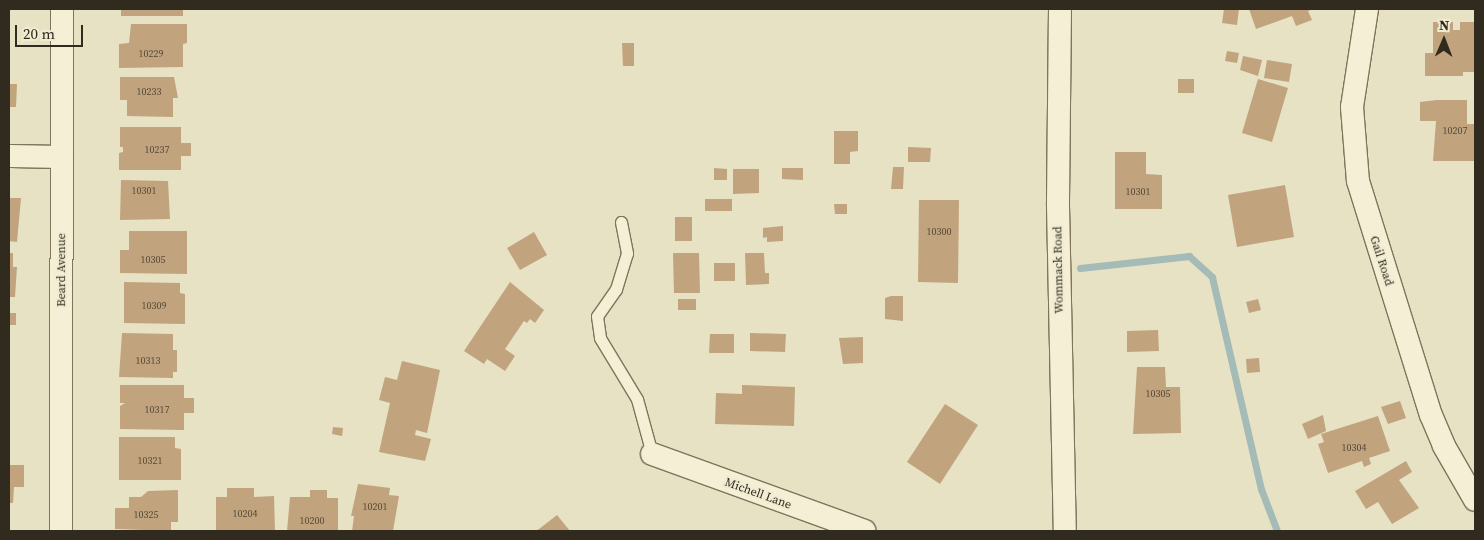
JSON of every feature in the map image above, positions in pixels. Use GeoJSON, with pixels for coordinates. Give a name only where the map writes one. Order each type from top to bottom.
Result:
{"type":"FeatureCollection","features":[{"type":"Feature","properties":{"kind":"street","name":"Beard Avenue"},"geometry":{"type":"LineString","coordinates":[[61,531],[62,9]]}},
{"type":"Feature","properties":{"kind":"street","name":"Wommack Road"},"geometry":{"type":"LineString","coordinates":[[1060,9],[1058,206],[1065,531]]}},
{"type":"Feature","properties":{"kind":"street","name":"Gail Road"},"geometry":{"type":"LineString","coordinates":[[1367,9],[1352,108],[1358,181],[1431,415],[1444,446],[1475,500]]}},
{"type":"Feature","properties":{"kind":"street"},"geometry":{"type":"LineString","coordinates":[[9,156],[62,156]]}},
{"type":"Feature","properties":{"kind":"street","name":"Michell Lane"},"geometry":{"type":"LineString","coordinates":[[652,454],[866,531]]}},
{"type":"Feature","properties":{"kind":"lane"},"geometry":{"type":"LineString","coordinates":[[622,222],[627,253],[616,289],[597,316],[600,338],[637,399],[652,454]]}},
{"type":"Feature","properties":{"kind":"building"},"geometry":{"type":"Polygon","coordinates":[[[121,9],[183,9],[183,16],[121,16],[121,9]]]}},
{"type":"Feature","properties":{"kind":"building"},"geometry":{"type":"Polygon","coordinates":[[[1224,9],[1239,9],[1237,25],[1222,23],[1224,9]]]}},
{"type":"Feature","properties":{"kind":"building"},"geometry":{"type":"Polygon","coordinates":[[[1249,9],[1314,9],[1308,11],[1312,20],[1296,26],[1292,16],[1256,29],[1249,9]]]}},
{"type":"Feature","properties":{"kind":"building"},"geometry":{"type":"Polygon","coordinates":[[[1433,22],[1453,22],[1453,30],[1460,30],[1460,22],[1475,22],[1475,72],[1463,72],[1463,76],[1425,76],[1425,53],[1433,53],[1433,22]]]}},
{"type":"Feature","properties":{"kind":"building"},"geometry":{"type":"Polygon","coordinates":[[[131,24],[187,24],[187,43],[183,44],[183,67],[119,68],[119,44],[129,43],[131,24]]]}},
{"type":"Feature","properties":{"kind":"building"},"geometry":{"type":"Polygon","coordinates":[[[622,43],[634,43],[634,66],[623,66],[622,43]]]}},
{"type":"Feature","properties":{"kind":"building"},"geometry":{"type":"Polygon","coordinates":[[[1227,51],[1239,53],[1237,63],[1225,61],[1227,51]]]}},
{"type":"Feature","properties":{"kind":"building"},"geometry":{"type":"Polygon","coordinates":[[[1243,56],[1262,60],[1258,76],[1240,70],[1243,56]]]}},
{"type":"Feature","properties":{"kind":"building"},"geometry":{"type":"Polygon","coordinates":[[[1267,60],[1292,64],[1289,82],[1264,78],[1267,60]]]}},
{"type":"Feature","properties":{"kind":"building"},"geometry":{"type":"Polygon","coordinates":[[[120,77],[174,77],[178,98],[173,98],[173,117],[127,116],[127,100],[120,100],[120,77]]]}},
{"type":"Feature","properties":{"kind":"building"},"geometry":{"type":"Polygon","coordinates":[[[1178,79],[1194,79],[1194,93],[1178,93],[1178,79]]]}},
{"type":"Feature","properties":{"kind":"building"},"geometry":{"type":"Polygon","coordinates":[[[1258,79],[1288,88],[1272,142],[1242,133],[1258,79]]]}},
{"type":"Feature","properties":{"kind":"building"},"geometry":{"type":"Polygon","coordinates":[[[9,84],[17,84],[16,107],[9,107],[9,84]]]}},
{"type":"Feature","properties":{"kind":"building"},"geometry":{"type":"Polygon","coordinates":[[[1467,100],[1467,124],[1475,124],[1475,161],[1433,161],[1436,121],[1420,121],[1420,102],[1467,100]]]}},
{"type":"Feature","properties":{"kind":"building"},"geometry":{"type":"Polygon","coordinates":[[[120,127],[181,127],[181,143],[191,143],[191,156],[181,156],[181,170],[119,170],[119,153],[123,152],[123,147],[120,147],[120,127]]]}},
{"type":"Feature","properties":{"kind":"building"},"geometry":{"type":"Polygon","coordinates":[[[834,131],[858,131],[858,151],[850,152],[850,164],[834,164],[834,131]]]}},
{"type":"Feature","properties":{"kind":"building"},"geometry":{"type":"Polygon","coordinates":[[[908,147],[931,148],[930,162],[908,162],[908,147]]]}},
{"type":"Feature","properties":{"kind":"building"},"geometry":{"type":"Polygon","coordinates":[[[1115,152],[1146,152],[1146,174],[1162,175],[1162,209],[1115,209],[1115,152]]]}},
{"type":"Feature","properties":{"kind":"building"},"geometry":{"type":"Polygon","coordinates":[[[893,167],[904,167],[903,189],[891,189],[893,167]]]}},
{"type":"Feature","properties":{"kind":"building"},"geometry":{"type":"Polygon","coordinates":[[[714,168],[727,169],[727,180],[714,180],[714,168]]]}},
{"type":"Feature","properties":{"kind":"building"},"geometry":{"type":"Polygon","coordinates":[[[782,168],[803,168],[803,180],[782,179],[782,168]]]}},
{"type":"Feature","properties":{"kind":"building"},"geometry":{"type":"Polygon","coordinates":[[[733,169],[759,169],[759,193],[733,194],[733,169]]]}},
{"type":"Feature","properties":{"kind":"building"},"geometry":{"type":"Polygon","coordinates":[[[121,180],[168,181],[170,219],[120,220],[121,180]]]}},
{"type":"Feature","properties":{"kind":"building"},"geometry":{"type":"Polygon","coordinates":[[[1285,185],[1294,237],[1237,247],[1228,195],[1285,185]]]}},
{"type":"Feature","properties":{"kind":"building"},"geometry":{"type":"Polygon","coordinates":[[[9,198],[21,198],[17,242],[9,241],[9,198]]]}},
{"type":"Feature","properties":{"kind":"building"},"geometry":{"type":"Polygon","coordinates":[[[705,199],[732,199],[732,211],[705,211],[705,199]]]}},
{"type":"Feature","properties":{"kind":"building"},"geometry":{"type":"Polygon","coordinates":[[[919,200],[959,200],[958,283],[918,282],[919,200]]]}},
{"type":"Feature","properties":{"kind":"building"},"geometry":{"type":"Polygon","coordinates":[[[834,204],[847,204],[847,214],[835,214],[834,204]]]}},
{"type":"Feature","properties":{"kind":"building"},"geometry":{"type":"Polygon","coordinates":[[[675,217],[692,217],[692,241],[675,241],[675,217]]]}},
{"type":"Feature","properties":{"kind":"building"},"geometry":{"type":"Polygon","coordinates":[[[783,226],[783,241],[767,242],[767,237],[763,238],[763,228],[783,226]]]}},
{"type":"Feature","properties":{"kind":"building"},"geometry":{"type":"Polygon","coordinates":[[[129,231],[187,231],[187,274],[120,273],[120,250],[129,250],[129,231]]]}},
{"type":"Feature","properties":{"kind":"building"},"geometry":{"type":"Polygon","coordinates":[[[534,232],[547,255],[520,270],[507,248],[534,232]]]}},
{"type":"Feature","properties":{"kind":"building"},"geometry":{"type":"Polygon","coordinates":[[[9,253],[13,253],[13,267],[17,267],[15,297],[9,297],[9,253]]]}},
{"type":"Feature","properties":{"kind":"building"},"geometry":{"type":"Polygon","coordinates":[[[673,253],[699,253],[700,293],[674,293],[673,253]]]}},
{"type":"Feature","properties":{"kind":"building"},"geometry":{"type":"Polygon","coordinates":[[[745,253],[764,253],[765,273],[769,273],[769,284],[746,285],[745,253]]]}},
{"type":"Feature","properties":{"kind":"building"},"geometry":{"type":"Polygon","coordinates":[[[714,263],[735,263],[735,281],[714,281],[714,263]]]}},
{"type":"Feature","properties":{"kind":"building"},"geometry":{"type":"Polygon","coordinates":[[[124,282],[180,283],[180,293],[185,294],[185,324],[124,323],[124,282]]]}},
{"type":"Feature","properties":{"kind":"building"},"geometry":{"type":"Polygon","coordinates":[[[510,282],[544,310],[535,323],[530,319],[527,323],[524,321],[505,349],[515,356],[505,371],[487,359],[484,364],[464,351],[510,282]]]}},
{"type":"Feature","properties":{"kind":"building"},"geometry":{"type":"Polygon","coordinates":[[[903,296],[903,321],[885,319],[885,298],[903,296]]]}},
{"type":"Feature","properties":{"kind":"building"},"geometry":{"type":"Polygon","coordinates":[[[678,299],[696,299],[696,310],[678,310],[678,299]]]}},
{"type":"Feature","properties":{"kind":"building"},"geometry":{"type":"Polygon","coordinates":[[[1258,299],[1261,310],[1249,313],[1246,302],[1258,299]]]}},
{"type":"Feature","properties":{"kind":"building"},"geometry":{"type":"Polygon","coordinates":[[[9,313],[16,313],[16,325],[9,325],[9,313]]]}},
{"type":"Feature","properties":{"kind":"building"},"geometry":{"type":"Polygon","coordinates":[[[1158,330],[1159,351],[1127,352],[1127,331],[1158,330]]]}},
{"type":"Feature","properties":{"kind":"building"},"geometry":{"type":"Polygon","coordinates":[[[122,333],[173,334],[173,350],[177,350],[177,372],[173,372],[173,378],[119,377],[122,333]]]}},
{"type":"Feature","properties":{"kind":"building"},"geometry":{"type":"Polygon","coordinates":[[[750,333],[786,334],[785,352],[750,351],[750,333]]]}},
{"type":"Feature","properties":{"kind":"building"},"geometry":{"type":"Polygon","coordinates":[[[710,334],[734,334],[734,353],[709,353],[710,334]]]}},
{"type":"Feature","properties":{"kind":"building"},"geometry":{"type":"Polygon","coordinates":[[[863,337],[863,363],[843,364],[839,338],[863,337]]]}},
{"type":"Feature","properties":{"kind":"building"},"geometry":{"type":"Polygon","coordinates":[[[1259,358],[1260,372],[1247,373],[1246,359],[1259,358]]]}},
{"type":"Feature","properties":{"kind":"building"},"geometry":{"type":"Polygon","coordinates":[[[402,361],[440,370],[427,433],[416,430],[415,435],[431,439],[425,461],[379,452],[390,403],[379,400],[385,377],[397,380],[402,361]]]}},
{"type":"Feature","properties":{"kind":"building"},"geometry":{"type":"Polygon","coordinates":[[[1137,367],[1165,367],[1166,387],[1180,387],[1181,433],[1133,434],[1137,367]]]}},
{"type":"Feature","properties":{"kind":"building"},"geometry":{"type":"Polygon","coordinates":[[[120,385],[184,385],[184,398],[194,398],[194,413],[184,413],[184,430],[120,429],[120,406],[125,403],[120,403],[120,385]]]}},
{"type":"Feature","properties":{"kind":"building"},"geometry":{"type":"Polygon","coordinates":[[[742,385],[795,387],[794,426],[715,424],[716,393],[742,394],[742,385]]]}},
{"type":"Feature","properties":{"kind":"building"},"geometry":{"type":"Polygon","coordinates":[[[1400,401],[1406,418],[1388,424],[1381,407],[1400,401]]]}},
{"type":"Feature","properties":{"kind":"building"},"geometry":{"type":"Polygon","coordinates":[[[945,404],[978,425],[940,484],[907,462],[945,404]]]}},
{"type":"Feature","properties":{"kind":"building"},"geometry":{"type":"Polygon","coordinates":[[[1323,415],[1326,431],[1308,439],[1302,424],[1323,415]]]}},
{"type":"Feature","properties":{"kind":"building"},"geometry":{"type":"Polygon","coordinates":[[[1378,416],[1390,451],[1369,458],[1371,464],[1364,467],[1362,461],[1328,473],[1318,444],[1324,442],[1321,434],[1378,416]]]}},
{"type":"Feature","properties":{"kind":"building"},"geometry":{"type":"Polygon","coordinates":[[[333,427],[343,428],[342,436],[332,434],[333,427]]]}},
{"type":"Feature","properties":{"kind":"building"},"geometry":{"type":"Polygon","coordinates":[[[119,437],[175,437],[175,448],[181,449],[181,480],[119,480],[119,437]]]}},
{"type":"Feature","properties":{"kind":"building"},"geometry":{"type":"Polygon","coordinates":[[[1406,461],[1412,472],[1399,480],[1419,508],[1392,524],[1378,502],[1366,509],[1355,491],[1406,461]]]}},
{"type":"Feature","properties":{"kind":"building"},"geometry":{"type":"Polygon","coordinates":[[[9,465],[24,465],[24,487],[14,487],[13,503],[9,503],[9,465]]]}},
{"type":"Feature","properties":{"kind":"building"},"geometry":{"type":"Polygon","coordinates":[[[358,484],[390,488],[389,495],[399,496],[393,531],[352,531],[354,516],[351,516],[358,484]]]}},
{"type":"Feature","properties":{"kind":"building"},"geometry":{"type":"Polygon","coordinates":[[[227,488],[254,488],[254,497],[274,496],[275,531],[216,531],[216,497],[227,497],[227,488]]]}},
{"type":"Feature","properties":{"kind":"building"},"geometry":{"type":"Polygon","coordinates":[[[178,490],[178,522],[171,522],[171,531],[115,529],[115,508],[129,508],[129,497],[141,497],[148,491],[178,490]]]}},
{"type":"Feature","properties":{"kind":"building"},"geometry":{"type":"Polygon","coordinates":[[[310,490],[327,490],[327,498],[338,498],[338,531],[287,531],[290,497],[310,497],[310,490]]]}},
{"type":"Feature","properties":{"kind":"building"},"geometry":{"type":"Polygon","coordinates":[[[557,515],[570,531],[536,531],[539,529],[557,515]]]}},
{"type":"Feature","properties":{"kind":"waterway"},"geometry":{"type":"LineString","coordinates":[[1080,268],[1189,256],[1212,277],[1261,489],[1277,531]]}}]}
